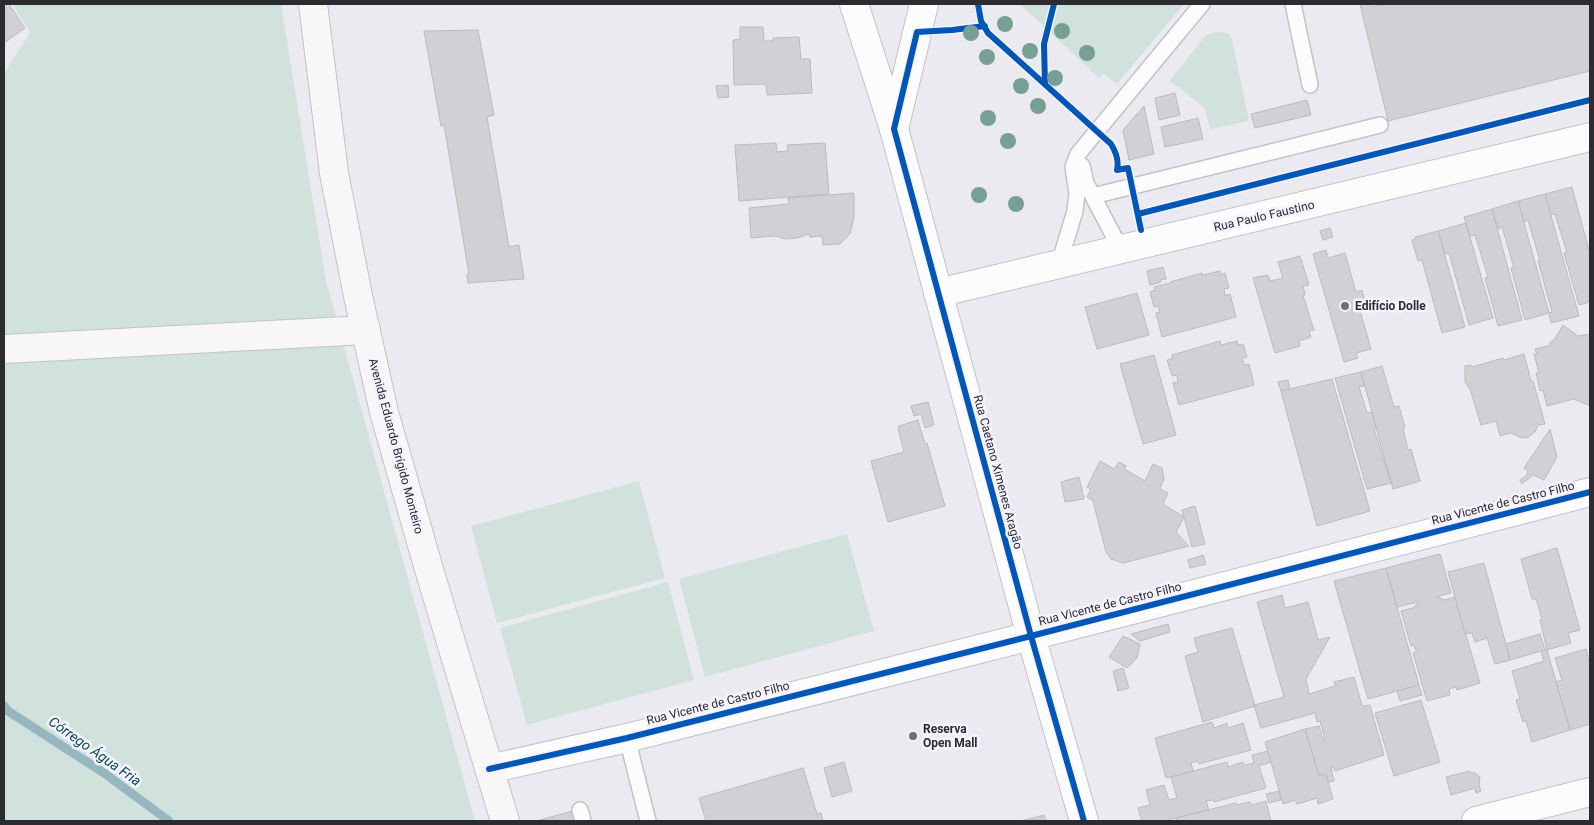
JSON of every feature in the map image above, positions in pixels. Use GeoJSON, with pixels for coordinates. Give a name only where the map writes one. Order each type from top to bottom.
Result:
{"type":"FeatureCollection","features":[{"type":"Feature","properties":{"kind":"main road","name":"Avenida Eduardo Brígido Monteiro"},"geometry":{"type":"LineString","coordinates":[[313,4],[334,173],[366,330],[390,431],[428,566],[505,821]]}},
{"type":"Feature","properties":{"kind":"main road"},"geometry":{"type":"LineString","coordinates":[[4,349],[366,330]]}},
{"type":"Feature","properties":{"kind":"street","name":"Rua Caetano Ximenes Aragão"},"geometry":{"type":"LineString","coordinates":[[854,4],[894,129],[1031,636],[1084,821]]}},
{"type":"Feature","properties":{"kind":"street"},"geometry":{"type":"LineString","coordinates":[[894,129],[924,4]]}},
{"type":"Feature","properties":{"kind":"street","name":"Rua Paulo Faustino"},"geometry":{"type":"LineString","coordinates":[[938,293],[1590,137]]}},
{"type":"Feature","properties":{"kind":"street","name":"Rua Vicente de Castro Filho"},"geometry":{"type":"LineString","coordinates":[[489,769],[626,738],[1590,492]]}},
{"type":"Feature","properties":{"kind":"street"},"geometry":{"type":"LineString","coordinates":[[1476,821],[1590,792]]}},
{"type":"Feature","properties":{"kind":"lane"},"geometry":{"type":"LineString","coordinates":[[1059,264],[1075,211],[1077,192],[1074,167],[1078,154],[1202,4]]}},
{"type":"Feature","properties":{"kind":"lane"},"geometry":{"type":"LineString","coordinates":[[1293,4],[1310,85]]}},
{"type":"Feature","properties":{"kind":"lane"},"geometry":{"type":"LineString","coordinates":[[1092,196],[1380,124]]}},
{"type":"Feature","properties":{"kind":"lane"},"geometry":{"type":"LineString","coordinates":[[1082,148],[1082,164],[1086,183],[1121,250]]}},
{"type":"Feature","properties":{"kind":"lane"},"geometry":{"type":"LineString","coordinates":[[626,738],[648,821]]}},
{"type":"Feature","properties":{"kind":"shaded area"},"geometry":{"type":"Polygon","coordinates":[[[12,4],[281,4],[326,281],[475,821],[4,821],[4,73],[30,33],[12,4]]]}},
{"type":"Feature","properties":{"kind":"shaded area"},"geometry":{"type":"Polygon","coordinates":[[[1020,4],[1184,4],[1117,84],[1103,73],[1099,78],[1020,4]]]}},
{"type":"Feature","properties":{"kind":"shaded area"},"geometry":{"type":"Polygon","coordinates":[[[1220,32],[1229,34],[1232,39],[1249,121],[1210,129],[1205,108],[1170,81],[1205,36],[1220,32]]]}},
{"type":"Feature","properties":{"kind":"shaded area"},"geometry":{"type":"Polygon","coordinates":[[[639,481],[665,578],[497,623],[471,526],[639,481]]]}},
{"type":"Feature","properties":{"kind":"shaded area"},"geometry":{"type":"Polygon","coordinates":[[[847,534],[874,631],[705,677],[679,579],[847,534]]]}},
{"type":"Feature","properties":{"kind":"shaded area"},"geometry":{"type":"Polygon","coordinates":[[[668,582],[694,680],[527,725],[500,628],[668,582]]]}},
{"type":"Feature","properties":{"kind":"building"},"geometry":{"type":"Polygon","coordinates":[[[4,4],[9,4],[25,28],[4,43],[4,4]]]}},
{"type":"Feature","properties":{"kind":"building"},"geometry":{"type":"Polygon","coordinates":[[[1360,4],[1373,4],[1373,7],[1385,4],[1590,4],[1590,71],[1388,121],[1360,4]]]}},
{"type":"Feature","properties":{"kind":"building"},"geometry":{"type":"Polygon","coordinates":[[[740,27],[763,27],[764,41],[773,41],[773,38],[799,37],[801,59],[810,59],[812,93],[767,95],[766,84],[734,85],[733,40],[740,39],[740,27]]]}},
{"type":"Feature","properties":{"kind":"building"},"geometry":{"type":"Polygon","coordinates":[[[478,30],[494,115],[487,117],[509,247],[519,245],[524,279],[468,283],[467,274],[469,274],[444,125],[441,126],[424,31],[478,30]]]}},
{"type":"Feature","properties":{"kind":"building"},"geometry":{"type":"Polygon","coordinates":[[[728,85],[729,97],[718,98],[716,86],[728,85]]]}},
{"type":"Feature","properties":{"kind":"building"},"geometry":{"type":"Polygon","coordinates":[[[1175,93],[1180,115],[1159,120],[1155,98],[1175,93]]]}},
{"type":"Feature","properties":{"kind":"building"},"geometry":{"type":"Polygon","coordinates":[[[1307,100],[1311,115],[1255,128],[1251,114],[1307,100]]]}},
{"type":"Feature","properties":{"kind":"building"},"geometry":{"type":"Polygon","coordinates":[[[1144,106],[1154,154],[1129,160],[1123,130],[1144,106]]]}},
{"type":"Feature","properties":{"kind":"building"},"geometry":{"type":"Polygon","coordinates":[[[1198,118],[1203,139],[1165,147],[1161,127],[1198,118]]]}},
{"type":"Feature","properties":{"kind":"building"},"geometry":{"type":"Polygon","coordinates":[[[776,143],[777,152],[788,151],[787,145],[825,143],[829,194],[739,201],[735,145],[776,143]]]}},
{"type":"Feature","properties":{"kind":"building"},"geometry":{"type":"Polygon","coordinates":[[[1572,187],[1590,254],[1590,302],[1579,305],[1564,253],[1567,253],[1555,214],[1550,215],[1545,194],[1572,187]]]}},
{"type":"Feature","properties":{"kind":"building"},"geometry":{"type":"Polygon","coordinates":[[[854,193],[854,217],[850,234],[840,244],[823,245],[822,236],[810,237],[809,234],[785,239],[776,236],[751,238],[749,208],[789,204],[788,198],[854,193]]]}},
{"type":"Feature","properties":{"kind":"building"},"geometry":{"type":"Polygon","coordinates":[[[1545,194],[1579,316],[1551,323],[1549,313],[1552,312],[1538,261],[1540,261],[1528,220],[1524,222],[1518,201],[1545,194]]]}},
{"type":"Feature","properties":{"kind":"building"},"geometry":{"type":"Polygon","coordinates":[[[1518,201],[1549,313],[1525,320],[1511,268],[1514,268],[1502,227],[1498,229],[1492,209],[1518,201]]]}},
{"type":"Feature","properties":{"kind":"building"},"geometry":{"type":"Polygon","coordinates":[[[1492,209],[1522,320],[1498,326],[1485,278],[1488,277],[1475,235],[1470,236],[1464,217],[1492,209]]]}},
{"type":"Feature","properties":{"kind":"building"},"geometry":{"type":"Polygon","coordinates":[[[1466,223],[1493,318],[1469,325],[1449,253],[1445,254],[1438,231],[1466,223]]]}},
{"type":"Feature","properties":{"kind":"building"},"geometry":{"type":"Polygon","coordinates":[[[1330,228],[1333,237],[1323,240],[1320,231],[1330,228]]]}},
{"type":"Feature","properties":{"kind":"building"},"geometry":{"type":"Polygon","coordinates":[[[1438,231],[1465,327],[1442,333],[1422,260],[1418,261],[1412,240],[1416,239],[1415,237],[1438,231]]]}},
{"type":"Feature","properties":{"kind":"building","name":"Edifício Dolle"},"geometry":{"type":"Polygon","coordinates":[[[1326,250],[1328,258],[1345,253],[1356,292],[1362,290],[1366,306],[1359,307],[1371,349],[1356,353],[1358,358],[1344,362],[1313,254],[1326,250]]]}},
{"type":"Feature","properties":{"kind":"building"},"geometry":{"type":"Polygon","coordinates":[[[1300,256],[1309,285],[1303,286],[1305,295],[1303,296],[1314,330],[1309,331],[1311,337],[1299,341],[1300,346],[1275,353],[1253,278],[1268,275],[1270,281],[1283,278],[1278,262],[1300,256]]]}},
{"type":"Feature","properties":{"kind":"building"},"geometry":{"type":"Polygon","coordinates":[[[1163,267],[1166,279],[1150,285],[1147,271],[1163,267]]]}},
{"type":"Feature","properties":{"kind":"building"},"geometry":{"type":"Polygon","coordinates":[[[1220,271],[1220,275],[1225,273],[1229,288],[1224,289],[1225,296],[1230,294],[1236,317],[1162,337],[1156,313],[1160,312],[1158,306],[1154,307],[1150,292],[1155,290],[1154,287],[1202,273],[1203,275],[1220,271]]]}},
{"type":"Feature","properties":{"kind":"building"},"geometry":{"type":"Polygon","coordinates":[[[1137,293],[1149,335],[1097,349],[1085,307],[1137,293]]]}},
{"type":"Feature","properties":{"kind":"building"},"geometry":{"type":"Polygon","coordinates":[[[1563,325],[1578,336],[1590,334],[1590,406],[1574,399],[1547,406],[1543,390],[1540,391],[1536,373],[1539,373],[1534,354],[1537,354],[1535,349],[1551,345],[1550,342],[1554,340],[1563,325]]]}},
{"type":"Feature","properties":{"kind":"building"},"geometry":{"type":"Polygon","coordinates":[[[1220,341],[1221,345],[1237,341],[1238,345],[1243,344],[1247,357],[1242,358],[1244,365],[1249,364],[1254,385],[1179,405],[1173,383],[1178,382],[1177,375],[1172,376],[1167,360],[1172,359],[1172,355],[1220,341]]]}},
{"type":"Feature","properties":{"kind":"building"},"geometry":{"type":"Polygon","coordinates":[[[1524,354],[1545,424],[1538,425],[1535,432],[1527,438],[1511,433],[1500,436],[1496,421],[1481,425],[1470,389],[1465,382],[1465,366],[1471,365],[1472,367],[1524,354]]]}},
{"type":"Feature","properties":{"kind":"building"},"geometry":{"type":"Polygon","coordinates":[[[1154,355],[1176,435],[1143,444],[1120,364],[1154,355]]]}},
{"type":"Feature","properties":{"kind":"building"},"geometry":{"type":"Polygon","coordinates":[[[1382,366],[1394,407],[1399,406],[1408,450],[1411,449],[1420,481],[1393,489],[1361,372],[1382,366]]]}},
{"type":"Feature","properties":{"kind":"building"},"geometry":{"type":"Polygon","coordinates":[[[1361,372],[1364,386],[1359,387],[1367,413],[1372,412],[1376,428],[1374,429],[1391,483],[1367,489],[1335,378],[1361,372]]]}},
{"type":"Feature","properties":{"kind":"building"},"geometry":{"type":"Polygon","coordinates":[[[1332,379],[1370,511],[1317,526],[1281,391],[1332,379]]]}},
{"type":"Feature","properties":{"kind":"building"},"geometry":{"type":"Polygon","coordinates":[[[1288,380],[1290,389],[1281,391],[1278,382],[1288,380]]]}},
{"type":"Feature","properties":{"kind":"building"},"geometry":{"type":"Polygon","coordinates":[[[928,402],[934,425],[925,428],[921,414],[914,416],[911,406],[928,402]]]}},
{"type":"Feature","properties":{"kind":"building"},"geometry":{"type":"Polygon","coordinates":[[[918,420],[925,444],[927,443],[945,506],[888,522],[871,461],[904,452],[898,428],[918,420]]]}},
{"type":"Feature","properties":{"kind":"building"},"geometry":{"type":"Polygon","coordinates":[[[1550,429],[1557,457],[1544,480],[1533,475],[1522,484],[1520,480],[1527,475],[1528,471],[1524,468],[1550,429]]]}},
{"type":"Feature","properties":{"kind":"building"},"geometry":{"type":"Polygon","coordinates":[[[1100,461],[1114,469],[1119,462],[1126,466],[1124,469],[1145,481],[1153,464],[1162,468],[1164,479],[1160,489],[1168,493],[1163,504],[1184,517],[1176,532],[1189,546],[1123,563],[1111,559],[1106,552],[1093,501],[1087,497],[1091,489],[1087,487],[1100,461]]]}},
{"type":"Feature","properties":{"kind":"building"},"geometry":{"type":"Polygon","coordinates":[[[1079,477],[1084,499],[1065,502],[1061,482],[1079,477]]]}},
{"type":"Feature","properties":{"kind":"building"},"geometry":{"type":"Polygon","coordinates":[[[1195,506],[1205,544],[1192,547],[1182,510],[1195,506]]]}},
{"type":"Feature","properties":{"kind":"building"},"geometry":{"type":"Polygon","coordinates":[[[1557,548],[1580,630],[1568,633],[1571,643],[1547,650],[1540,620],[1542,619],[1536,599],[1532,599],[1521,559],[1557,548]]]}},
{"type":"Feature","properties":{"kind":"building"},"geometry":{"type":"Polygon","coordinates":[[[1440,554],[1451,593],[1436,597],[1445,600],[1455,597],[1480,683],[1457,690],[1456,687],[1449,689],[1450,695],[1427,701],[1413,653],[1417,651],[1414,645],[1411,646],[1401,611],[1413,608],[1419,602],[1397,607],[1386,568],[1440,554]]]}},
{"type":"Feature","properties":{"kind":"building"},"geometry":{"type":"Polygon","coordinates":[[[1203,555],[1206,564],[1190,568],[1188,560],[1203,555]]]}},
{"type":"Feature","properties":{"kind":"building"},"geometry":{"type":"Polygon","coordinates":[[[1484,563],[1510,660],[1495,664],[1487,638],[1475,642],[1472,633],[1465,634],[1448,572],[1484,563]]]}},
{"type":"Feature","properties":{"kind":"building"},"geometry":{"type":"Polygon","coordinates":[[[1386,568],[1419,685],[1368,699],[1334,581],[1386,568]]]}},
{"type":"Feature","properties":{"kind":"building"},"geometry":{"type":"Polygon","coordinates":[[[1282,595],[1285,608],[1308,602],[1318,640],[1330,637],[1306,679],[1309,694],[1335,686],[1334,682],[1354,677],[1362,706],[1370,705],[1384,755],[1335,771],[1333,767],[1331,768],[1334,781],[1328,782],[1326,774],[1319,776],[1305,729],[1319,726],[1323,740],[1325,739],[1320,721],[1317,722],[1315,713],[1261,728],[1254,705],[1284,697],[1257,602],[1282,595]]]}},
{"type":"Feature","properties":{"kind":"building"},"geometry":{"type":"Polygon","coordinates":[[[1168,624],[1170,632],[1140,641],[1131,634],[1168,624]]]}},
{"type":"Feature","properties":{"kind":"building"},"geometry":{"type":"Polygon","coordinates":[[[1232,628],[1255,706],[1203,722],[1185,656],[1198,652],[1194,638],[1232,628]]]}},
{"type":"Feature","properties":{"kind":"building"},"geometry":{"type":"Polygon","coordinates":[[[1540,634],[1545,650],[1510,660],[1506,644],[1540,634]]]}},
{"type":"Feature","properties":{"kind":"building"},"geometry":{"type":"Polygon","coordinates":[[[1123,636],[1140,644],[1137,658],[1127,668],[1109,657],[1123,636]]]}},
{"type":"Feature","properties":{"kind":"building"},"geometry":{"type":"Polygon","coordinates":[[[1586,649],[1590,665],[1590,724],[1570,730],[1556,682],[1562,680],[1555,658],[1586,649]]]}},
{"type":"Feature","properties":{"kind":"building"},"geometry":{"type":"Polygon","coordinates":[[[1547,650],[1570,730],[1532,742],[1526,721],[1523,722],[1516,700],[1520,699],[1512,671],[1544,661],[1541,651],[1547,650]]]}},
{"type":"Feature","properties":{"kind":"building"},"geometry":{"type":"Polygon","coordinates":[[[1123,668],[1129,688],[1118,691],[1113,671],[1123,668]]]}},
{"type":"Feature","properties":{"kind":"building"},"geometry":{"type":"Polygon","coordinates":[[[1419,685],[1422,695],[1400,701],[1397,691],[1419,685]]]}},
{"type":"Feature","properties":{"kind":"building"},"geometry":{"type":"Polygon","coordinates":[[[1421,700],[1440,762],[1394,776],[1375,713],[1421,700]]]}},
{"type":"Feature","properties":{"kind":"building"},"geometry":{"type":"Polygon","coordinates":[[[1212,722],[1214,728],[1227,723],[1228,728],[1243,723],[1251,750],[1199,764],[1198,761],[1191,763],[1193,771],[1166,778],[1155,738],[1212,722]]]}},
{"type":"Feature","properties":{"kind":"building"},"geometry":{"type":"Polygon","coordinates":[[[1305,729],[1319,776],[1326,774],[1333,799],[1318,804],[1317,798],[1297,804],[1295,800],[1283,804],[1265,742],[1305,729]]]}},
{"type":"Feature","properties":{"kind":"building"},"geometry":{"type":"Polygon","coordinates":[[[1268,751],[1271,762],[1259,766],[1266,788],[1214,802],[1213,800],[1206,801],[1209,810],[1164,821],[1142,821],[1138,808],[1150,805],[1146,790],[1164,785],[1169,800],[1177,798],[1171,777],[1227,762],[1228,767],[1243,762],[1245,765],[1254,763],[1252,755],[1268,751]]]}},
{"type":"Feature","properties":{"kind":"building"},"geometry":{"type":"Polygon","coordinates":[[[844,762],[852,791],[832,797],[824,768],[844,762]]]}},
{"type":"Feature","properties":{"kind":"building"},"geometry":{"type":"Polygon","coordinates":[[[803,768],[817,814],[821,813],[823,821],[706,821],[699,798],[803,768]]]}},
{"type":"Feature","properties":{"kind":"building"},"geometry":{"type":"Polygon","coordinates":[[[1470,771],[1480,777],[1479,785],[1481,791],[1476,793],[1475,788],[1451,795],[1446,777],[1470,771]]]}},
{"type":"Feature","properties":{"kind":"building"},"geometry":{"type":"Polygon","coordinates":[[[1279,791],[1281,800],[1269,803],[1266,794],[1279,791]]]}},
{"type":"Feature","properties":{"kind":"building"},"geometry":{"type":"Polygon","coordinates":[[[1266,801],[1271,821],[1177,821],[1176,818],[1236,803],[1237,805],[1250,802],[1252,805],[1266,801]]]}},
{"type":"Feature","properties":{"kind":"building"},"geometry":{"type":"Polygon","coordinates":[[[573,811],[576,821],[540,820],[573,811]]]}},
{"type":"Feature","properties":{"kind":"building"},"geometry":{"type":"Polygon","coordinates":[[[1044,815],[1046,821],[1021,821],[1044,815]]]}},
{"type":"Feature","properties":{"kind":"waterway","name":"Córrego Água Fria"},"geometry":{"type":"LineString","coordinates":[[4,706],[8,711],[104,773],[169,821]]}},
{"type":"Feature","properties":{"kind":"cycle path"},"geometry":{"type":"LineString","coordinates":[[978,4],[981,21],[988,33],[1111,144],[1117,157],[1117,170],[1128,168],[1141,230]]}},
{"type":"Feature","properties":{"kind":"cycle path"},"geometry":{"type":"LineString","coordinates":[[1045,84],[1044,44],[1054,4]]}},
{"type":"Feature","properties":{"kind":"cycle path"},"geometry":{"type":"LineString","coordinates":[[985,26],[917,32],[894,129],[1031,636],[1084,821]]}},
{"type":"Feature","properties":{"kind":"cycle path"},"geometry":{"type":"LineString","coordinates":[[1138,214],[1590,100]]}},
{"type":"Feature","properties":{"kind":"cycle path"},"geometry":{"type":"LineString","coordinates":[[489,769],[627,738],[1590,492]]}},
{"type":"Feature","properties":{"kind":"place","name":"Edifício Dolle"},"geometry":{"type":"Point","coordinates":[1345,306]}},
{"type":"Feature","properties":{"kind":"place","name":"Reserva Open Mall"},"geometry":{"type":"Point","coordinates":[913,736]}}]}
